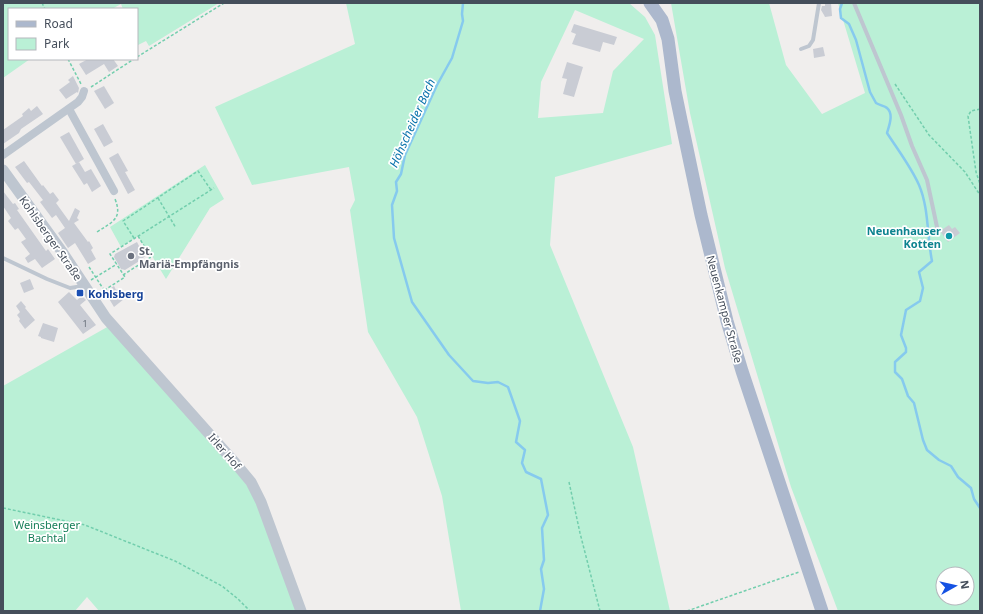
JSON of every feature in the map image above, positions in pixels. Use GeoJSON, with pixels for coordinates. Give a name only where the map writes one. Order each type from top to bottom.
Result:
{"type":"FeatureCollection","features":[{"type":"Feature","properties":{"kind":"main road","name":"Neuenkamper Straße"},"geometry":{"type":"LineString","coordinates":[[650,3],[662,20],[668,38],[675,91],[681,120],[701,215],[727,321],[742,371],[822,611]]}},
{"type":"Feature","properties":{"kind":"street"},"geometry":{"type":"LineString","coordinates":[[3,156],[78,102],[84,91]]}},
{"type":"Feature","properties":{"kind":"street"},"geometry":{"type":"LineString","coordinates":[[69,109],[114,191]]}},
{"type":"Feature","properties":{"kind":"street","name":"Kohlsberger Straße"},"geometry":{"type":"LineString","coordinates":[[5,177],[63,253],[106,318]]}},
{"type":"Feature","properties":{"kind":"street","name":"Irler Hof"},"geometry":{"type":"LineString","coordinates":[[106,318],[251,482],[261,502],[301,611]]}},
{"type":"Feature","properties":{"kind":"lane"},"geometry":{"type":"LineString","coordinates":[[801,49],[809,46],[813,40],[818,3]]}},
{"type":"Feature","properties":{"kind":"lane"},"geometry":{"type":"LineString","coordinates":[[854,3],[927,180],[937,227]]}},
{"type":"Feature","properties":{"kind":"lane"},"geometry":{"type":"LineString","coordinates":[[3,258],[47,280],[70,288],[84,286]]}},
{"type":"Feature","properties":{"kind":"path"},"geometry":{"type":"LineString","coordinates":[[138,57],[224,3]]}},
{"type":"Feature","properties":{"kind":"path"},"geometry":{"type":"LineString","coordinates":[[68,60],[84,91],[133,60]]}},
{"type":"Feature","properties":{"kind":"path"},"geometry":{"type":"LineString","coordinates":[[893,81],[930,135],[965,172],[980,195]]}},
{"type":"Feature","properties":{"kind":"path"},"geometry":{"type":"LineString","coordinates":[[980,108],[971,111],[968,120],[971,130],[976,172],[980,184]]}},
{"type":"Feature","properties":{"kind":"path"},"geometry":{"type":"LineString","coordinates":[[134,238],[123,221],[198,172],[211,190]]}},
{"type":"Feature","properties":{"kind":"path"},"geometry":{"type":"LineString","coordinates":[[92,298],[125,277],[110,254],[214,188]]}},
{"type":"Feature","properties":{"kind":"path"},"geometry":{"type":"LineString","coordinates":[[98,232],[114,221],[118,215],[118,206],[114,191]]}},
{"type":"Feature","properties":{"kind":"path"},"geometry":{"type":"LineString","coordinates":[[158,198],[176,228]]}},
{"type":"Feature","properties":{"kind":"path"},"geometry":{"type":"LineString","coordinates":[[123,274],[151,258],[138,236]]}},
{"type":"Feature","properties":{"kind":"path"},"geometry":{"type":"LineString","coordinates":[[84,286],[117,264]]}},
{"type":"Feature","properties":{"kind":"path"},"geometry":{"type":"LineString","coordinates":[[89,267],[104,290]]}},
{"type":"Feature","properties":{"kind":"path"},"geometry":{"type":"LineString","coordinates":[[569,482],[580,533],[600,611]]}},
{"type":"Feature","properties":{"kind":"path"},"geometry":{"type":"LineString","coordinates":[[3,508],[85,525],[164,556],[222,586],[250,611]]}},
{"type":"Feature","properties":{"kind":"path"},"geometry":{"type":"LineString","coordinates":[[687,611],[808,569]]}},
{"type":"Feature","properties":{"kind":"green space"},"geometry":{"type":"Polygon","coordinates":[[[3,3],[219,3],[149,46],[146,41],[138,45],[138,8],[123,8],[121,4],[114,8],[8,8],[8,60],[29,60],[3,78],[3,3]]]}},
{"type":"Feature","properties":{"kind":"green space"},"geometry":{"type":"Polygon","coordinates":[[[346,3],[629,3],[645,17],[655,35],[672,144],[555,177],[550,245],[633,447],[670,611],[461,611],[442,496],[417,417],[368,332],[350,210],[355,200],[349,167],[252,185],[215,107],[355,44],[346,3]],[[575,10],[541,82],[538,118],[603,113],[613,71],[644,39],[575,10]]]}},
{"type":"Feature","properties":{"kind":"green space"},"geometry":{"type":"Polygon","coordinates":[[[671,3],[769,3],[786,65],[822,114],[865,93],[838,3],[980,3],[980,611],[838,611],[791,487],[725,268],[690,113],[671,3]]]}},
{"type":"Feature","properties":{"kind":"green space"},"geometry":{"type":"Polygon","coordinates":[[[205,165],[224,199],[210,208],[166,279],[146,246],[144,246],[138,236],[121,247],[110,227],[205,165]]]}},
{"type":"Feature","properties":{"kind":"green space","name":"Weinsberger Bachtal"},"geometry":{"type":"Polygon","coordinates":[[[109,326],[240,474],[254,497],[296,611],[99,611],[87,597],[75,611],[3,611],[3,386],[109,326]]]}},
{"type":"Feature","properties":{"kind":"building"},"geometry":{"type":"Polygon","coordinates":[[[825,3],[831,3],[832,16],[825,17],[821,10],[822,6],[825,6],[825,3]]]}},
{"type":"Feature","properties":{"kind":"building"},"geometry":{"type":"Polygon","coordinates":[[[574,24],[617,37],[614,45],[603,42],[600,52],[572,44],[576,34],[571,32],[574,24]]]}},
{"type":"Feature","properties":{"kind":"building"},"geometry":{"type":"Polygon","coordinates":[[[823,47],[825,56],[814,58],[813,49],[823,47]]]}},
{"type":"Feature","properties":{"kind":"building"},"geometry":{"type":"Polygon","coordinates":[[[86,60],[114,60],[118,66],[109,72],[104,64],[86,75],[79,64],[86,60]]]}},
{"type":"Feature","properties":{"kind":"building"},"geometry":{"type":"Polygon","coordinates":[[[567,62],[583,67],[574,97],[563,94],[567,79],[562,78],[567,62]]]}},
{"type":"Feature","properties":{"kind":"building"},"geometry":{"type":"Polygon","coordinates":[[[73,76],[79,88],[78,93],[77,92],[66,99],[59,90],[70,82],[68,80],[73,76]]]}},
{"type":"Feature","properties":{"kind":"building"},"geometry":{"type":"Polygon","coordinates":[[[104,86],[114,103],[105,109],[94,91],[104,86]]]}},
{"type":"Feature","properties":{"kind":"building"},"geometry":{"type":"Polygon","coordinates":[[[37,106],[43,114],[3,144],[3,130],[23,116],[22,114],[29,108],[31,111],[37,106]]]}},
{"type":"Feature","properties":{"kind":"building"},"geometry":{"type":"Polygon","coordinates":[[[103,124],[113,142],[104,147],[94,129],[103,124]]]}},
{"type":"Feature","properties":{"kind":"building"},"geometry":{"type":"Polygon","coordinates":[[[69,132],[84,159],[76,164],[60,137],[69,132]]]}},
{"type":"Feature","properties":{"kind":"building"},"geometry":{"type":"Polygon","coordinates":[[[118,153],[128,171],[125,172],[135,190],[128,194],[109,158],[118,153]]]}},
{"type":"Feature","properties":{"kind":"building"},"geometry":{"type":"Polygon","coordinates":[[[24,161],[42,186],[43,185],[50,194],[53,192],[59,200],[56,203],[69,221],[75,208],[80,211],[77,218],[79,220],[74,223],[88,242],[89,241],[93,248],[91,250],[96,259],[88,264],[75,243],[68,248],[58,233],[65,228],[56,215],[52,218],[40,202],[43,200],[29,182],[27,183],[15,167],[24,161]]]}},
{"type":"Feature","properties":{"kind":"building"},"geometry":{"type":"Polygon","coordinates":[[[79,162],[85,172],[91,169],[101,186],[92,192],[87,183],[84,185],[72,166],[79,162]]]}},
{"type":"Feature","properties":{"kind":"building"},"geometry":{"type":"Polygon","coordinates":[[[3,191],[13,204],[15,203],[19,209],[17,210],[46,251],[48,249],[55,259],[42,268],[35,259],[28,263],[25,258],[30,254],[21,242],[26,239],[18,228],[15,230],[8,221],[11,218],[3,206],[3,191]]]}},
{"type":"Feature","properties":{"kind":"building","name":"Neuenhauser Kotten"},"geometry":{"type":"Polygon","coordinates":[[[949,225],[952,229],[955,227],[960,233],[948,242],[940,231],[949,225]]]}},
{"type":"Feature","properties":{"kind":"building","name":"St. Mariä-Empfängnis"},"geometry":{"type":"Polygon","coordinates":[[[137,242],[139,246],[143,246],[145,249],[143,252],[145,256],[125,270],[121,269],[114,257],[115,254],[137,242]]]}},
{"type":"Feature","properties":{"kind":"building"},"geometry":{"type":"Polygon","coordinates":[[[30,279],[34,289],[24,293],[20,283],[30,279]]]}},
{"type":"Feature","properties":{"kind":"building"},"geometry":{"type":"Polygon","coordinates":[[[114,286],[116,290],[118,289],[124,299],[114,307],[105,292],[114,286]]]}},
{"type":"Feature","properties":{"kind":"building"},"geometry":{"type":"Polygon","coordinates":[[[69,292],[77,300],[82,296],[86,300],[80,305],[96,325],[83,334],[58,302],[69,292]]]}},
{"type":"Feature","properties":{"kind":"building"},"geometry":{"type":"Polygon","coordinates":[[[21,301],[35,320],[25,329],[19,321],[20,319],[17,315],[20,312],[16,306],[21,301]]]}},
{"type":"Feature","properties":{"kind":"building"},"geometry":{"type":"Polygon","coordinates":[[[43,323],[58,328],[54,342],[38,336],[43,323]]]}},
{"type":"Feature","properties":{"kind":"waterway","name":"Höhscheider Bach"},"geometry":{"type":"LineString","coordinates":[[463,3],[463,21],[452,58],[437,85],[405,155],[401,174],[396,182],[397,191],[392,205],[394,238],[412,302],[449,355],[473,381],[488,383],[498,382],[508,387],[520,421],[516,442],[525,450],[522,463],[526,472],[541,479],[548,515],[542,528],[544,560],[541,569],[544,589],[540,611]]}},
{"type":"Feature","properties":{"kind":"waterway"},"geometry":{"type":"LineString","coordinates":[[842,3],[840,9],[841,18],[849,24],[856,40],[870,92],[876,103],[886,107],[890,113],[891,117],[887,133],[916,178],[925,203],[932,261],[919,272],[923,288],[920,301],[906,310],[901,335],[906,352],[895,362],[895,372],[902,379],[908,396],[914,403],[927,450],[939,460],[951,466],[958,477],[971,488],[974,499],[980,508]]}},
{"type":"Feature","properties":{"kind":"place","name":"Neuenhauser Kotten"},"geometry":{"type":"Point","coordinates":[949,236]}},
{"type":"Feature","properties":{"kind":"place","name":"St. Mariä-Empfängnis"},"geometry":{"type":"Point","coordinates":[131,256]}},
{"type":"Feature","properties":{"kind":"place","name":"Kohlsberg"},"geometry":{"type":"Point","coordinates":[80,293]}}]}
